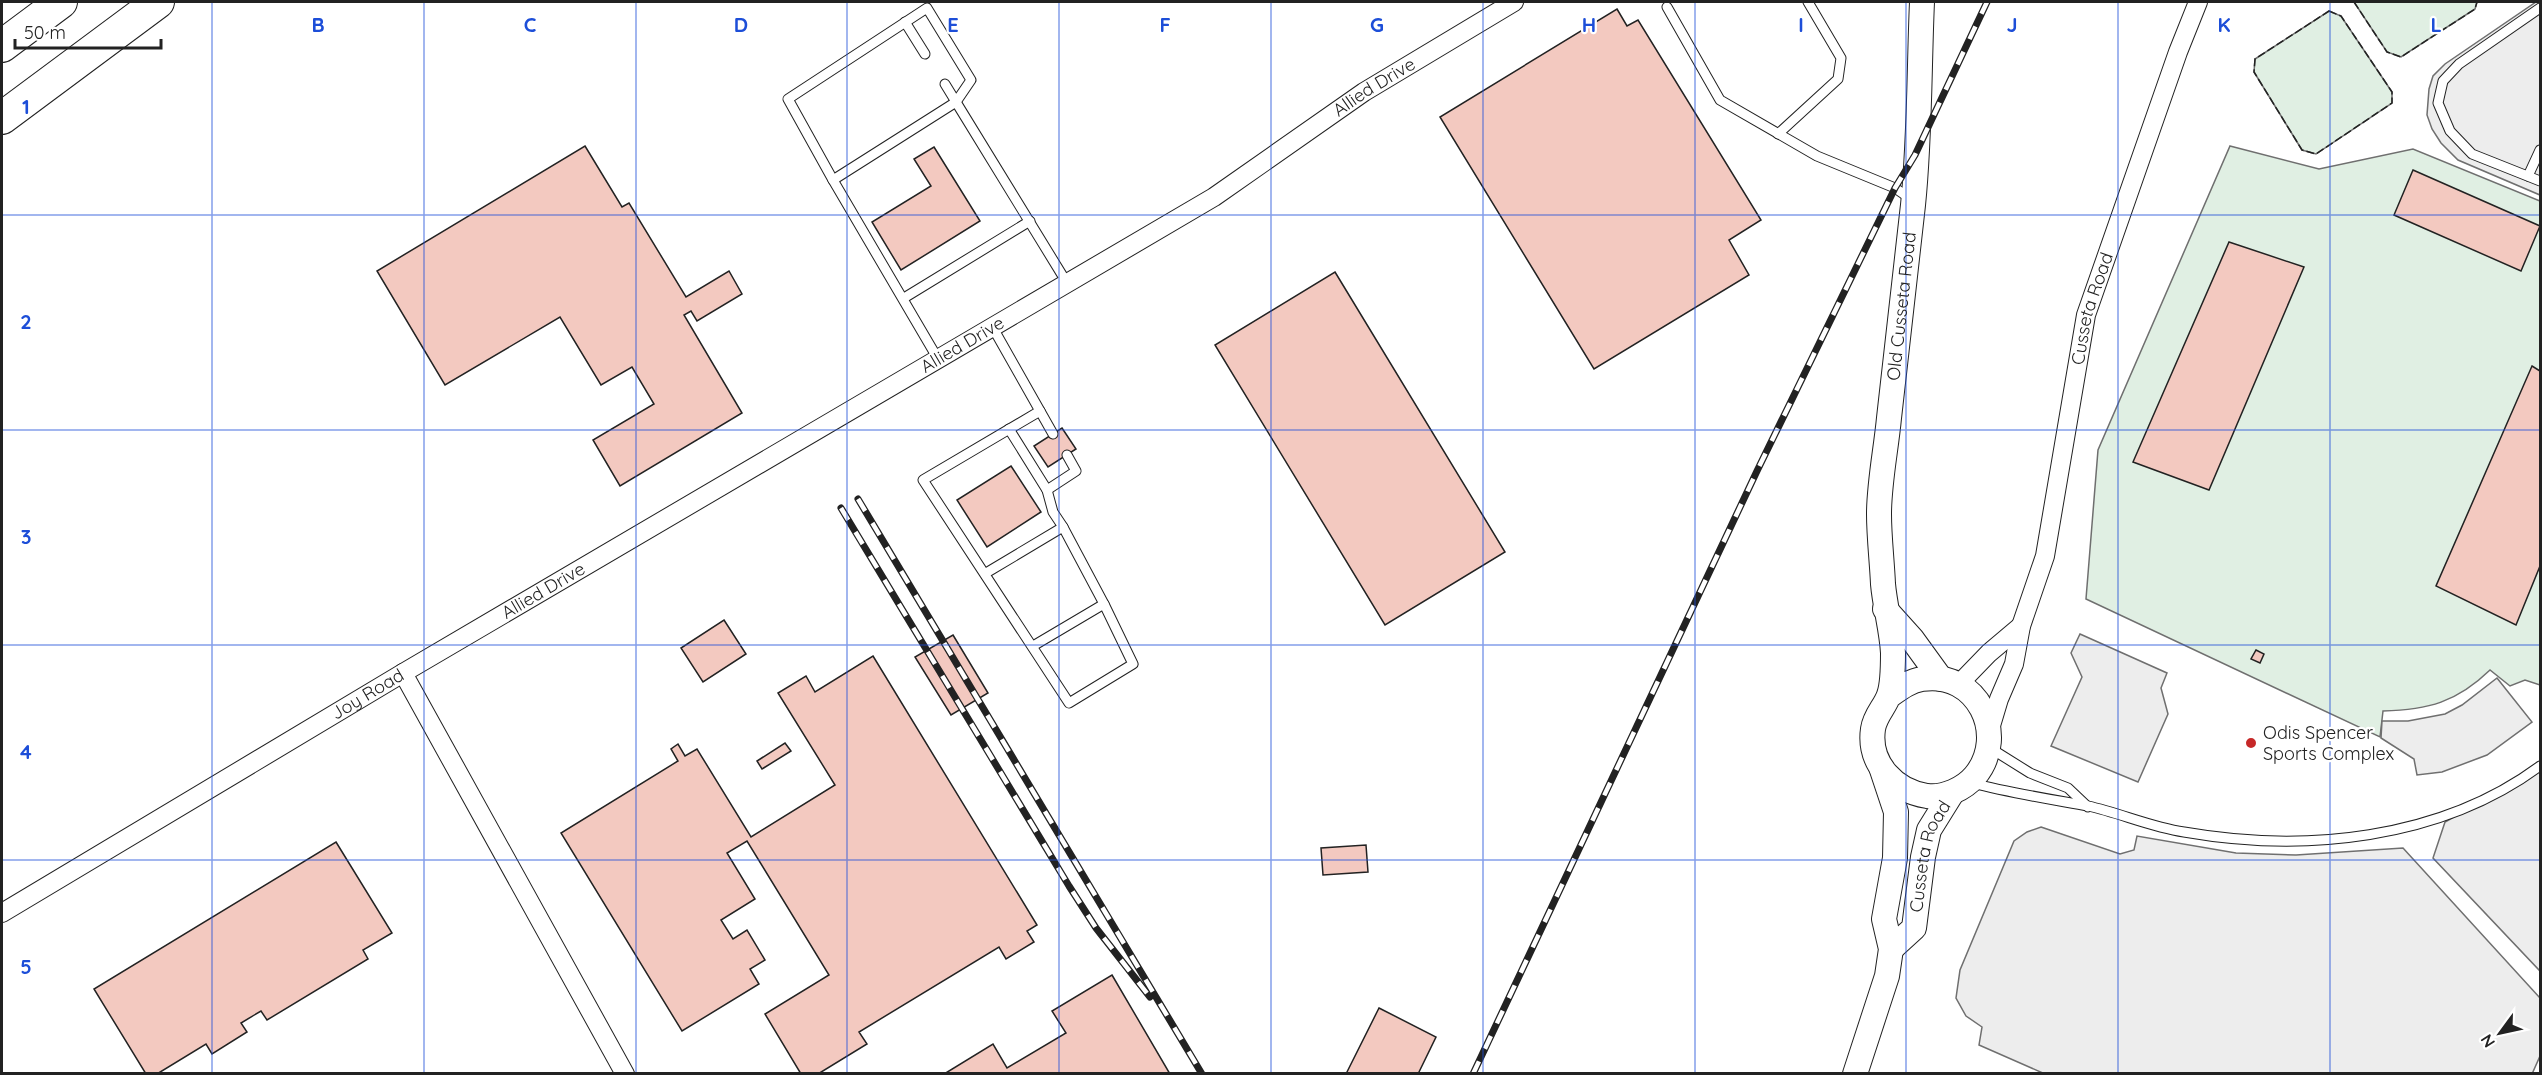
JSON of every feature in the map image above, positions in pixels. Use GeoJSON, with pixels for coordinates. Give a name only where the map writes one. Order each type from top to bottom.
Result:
{"type":"FeatureCollection","features":[{"type":"Feature","properties":{"kind":"highway"},"geometry":{"type":"LineString","coordinates":[[2,46],[61,2]]}},
{"type":"Feature","properties":{"kind":"highway"},"geometry":{"type":"LineString","coordinates":[[2,118],[158,2]]}},
{"type":"Feature","properties":{"kind":"street","name":"Allied Drive"},"geometry":{"type":"LineString","coordinates":[[403,673],[1214,197],[1364,92],[1514,2]]}},
{"type":"Feature","properties":{"kind":"street","name":"Old Cusseta Road"},"geometry":{"type":"LineString","coordinates":[[1889,696],[1893,651],[1885,609],[1879,512],[1913,201],[1922,2]]}},
{"type":"Feature","properties":{"kind":"street","name":"Cusseta Road"},"geometry":{"type":"LineString","coordinates":[[1891,949],[1914,928],[1923,857],[1929,830],[1961,788],[1983,767],[1999,699],[2014,664],[2021,626],[2045,556],[2086,315],[2178,52],[2198,2]]}},
{"type":"Feature","properties":{"kind":"street"},"geometry":{"type":"LineString","coordinates":[[1885,609],[1949,682],[1973,696],[1984,711],[1990,739]]}},
{"type":"Feature","properties":{"kind":"street"},"geometry":{"type":"LineString","coordinates":[[1889,696],[1904,685],[1922,679],[1949,682],[2021,626]]}},
{"type":"Feature","properties":{"kind":"street","name":"Joy Road"},"geometry":{"type":"LineString","coordinates":[[2,913],[403,673],[625,1074]]}},
{"type":"Feature","properties":{"kind":"street","name":"Cusseta Road"},"geometry":{"type":"LineString","coordinates":[[1855,1074],[1887,976],[1891,949],[1884,919],[1895,858],[1896,812],[1874,750],[1873,729],[1878,711],[1889,696]]}},
{"type":"Feature","properties":{"kind":"street","name":"Cusseta Road"},"geometry":{"type":"LineString","coordinates":[[1881,768],[1895,783],[1912,794],[1933,796],[1961,788]]}},
{"type":"Feature","properties":{"kind":"lane"},"geometry":{"type":"LineString","coordinates":[[1778,134],[1838,79],[1841,58],[1808,2]]}},
{"type":"Feature","properties":{"kind":"lane"},"geometry":{"type":"LineString","coordinates":[[1667,7],[1720,100],[1817,156],[1895,188],[1913,201]]}},
{"type":"Feature","properties":{"kind":"lane"},"geometry":{"type":"LineString","coordinates":[[833,180],[956,102],[971,80],[927,8],[788,99],[833,180],[938,359]]}},
{"type":"Feature","properties":{"kind":"lane"},"geometry":{"type":"LineString","coordinates":[[2541,8],[2459,64],[2443,81],[2438,103],[2450,131],[2472,154],[2541,181]]}},
{"type":"Feature","properties":{"kind":"lane"},"geometry":{"type":"LineString","coordinates":[[905,22],[926,54]]}},
{"type":"Feature","properties":{"kind":"lane"},"geometry":{"type":"LineString","coordinates":[[945,84],[1067,284]]}},
{"type":"Feature","properties":{"kind":"lane"},"geometry":{"type":"LineString","coordinates":[[2528,176],[2541,150]]}},
{"type":"Feature","properties":{"kind":"lane"},"geometry":{"type":"LineString","coordinates":[[904,298],[1030,221]]}},
{"type":"Feature","properties":{"kind":"lane"},"geometry":{"type":"LineString","coordinates":[[993,327],[1053,434]]}},
{"type":"Feature","properties":{"kind":"lane"},"geometry":{"type":"LineString","coordinates":[[1009,429],[1047,490],[1053,512],[1104,604],[1133,664],[1069,703],[923,480],[1009,429],[1040,411]]}},
{"type":"Feature","properties":{"kind":"lane"},"geometry":{"type":"LineString","coordinates":[[1047,490],[1076,471],[1066,455]]}},
{"type":"Feature","properties":{"kind":"lane"},"geometry":{"type":"LineString","coordinates":[[986,573],[1063,527]]}},
{"type":"Feature","properties":{"kind":"lane"},"geometry":{"type":"LineString","coordinates":[[1033,646],[1104,604]]}},
{"type":"Feature","properties":{"kind":"lane"},"geometry":{"type":"LineString","coordinates":[[1990,739],[2030,773],[2068,788],[2088,807]]}},
{"type":"Feature","properties":{"kind":"lane"},"geometry":{"type":"LineString","coordinates":[[1961,788],[2088,807],[2183,832],[2238,839],[2321,842],[2399,829],[2434,819],[2493,797],[2541,766]]}},
{"type":"Feature","properties":{"kind":"green space"},"geometry":{"type":"Polygon","coordinates":[[[2354,2],[2477,2],[2475,9],[2401,57],[2387,52],[2354,2]]]}},
{"type":"Feature","properties":{"kind":"green space"},"geometry":{"type":"Polygon","coordinates":[[[2329,11],[2341,16],[2392,92],[2392,103],[2316,154],[2302,150],[2254,72],[2255,59],[2329,11]]]}},
{"type":"Feature","properties":{"kind":"green space"},"geometry":{"type":"Polygon","coordinates":[[[2230,146],[2319,169],[2413,149],[2540,201],[2540,685],[2525,680],[2510,686],[2490,670],[2466,690],[2441,702],[2414,709],[2383,711],[2380,737],[2086,599],[2098,450],[2230,146]]]}},
{"type":"Feature","properties":{"kind":"shaded area"},"geometry":{"type":"Polygon","coordinates":[[[2536,2],[2540,2],[2540,195],[2458,160],[2441,143],[2427,115],[2429,89],[2433,76],[2445,64],[2536,2]]]}},
{"type":"Feature","properties":{"kind":"shaded area"},"geometry":{"type":"Polygon","coordinates":[[[2080,634],[2167,673],[2161,688],[2168,714],[2138,782],[2051,746],[2082,677],[2071,653],[2080,634]]]}},
{"type":"Feature","properties":{"kind":"shaded area"},"geometry":{"type":"Polygon","coordinates":[[[2497,678],[2532,722],[2487,755],[2442,772],[2417,775],[2414,759],[2381,738],[2382,721],[2408,721],[2445,714],[2462,705],[2497,678]]]}},
{"type":"Feature","properties":{"kind":"shaded area"},"geometry":{"type":"Polygon","coordinates":[[[2540,769],[2540,971],[2433,858],[2445,822],[2540,769]]]}},
{"type":"Feature","properties":{"kind":"shaded area"},"geometry":{"type":"Polygon","coordinates":[[[2041,827],[2120,854],[2134,850],[2137,836],[2236,853],[2296,855],[2403,848],[2540,998],[2540,1056],[2532,1074],[2045,1074],[1979,1045],[1982,1027],[1966,1016],[1956,998],[1960,970],[2014,841],[2027,832],[2041,827]]]}},
{"type":"Feature","properties":{"kind":"building"},"geometry":{"type":"Polygon","coordinates":[[[1617,9],[1627,26],[1638,20],[1761,220],[1729,240],[1749,275],[1594,369],[1440,117],[1617,9]]]}},
{"type":"Feature","properties":{"kind":"building"},"geometry":{"type":"Polygon","coordinates":[[[585,146],[622,207],[629,203],[686,297],[729,271],[742,294],[697,321],[691,311],[684,315],[742,413],[620,486],[593,440],[654,404],[632,367],[601,385],[560,317],[445,385],[377,271],[585,146]]]}},
{"type":"Feature","properties":{"kind":"building"},"geometry":{"type":"Polygon","coordinates":[[[934,147],[980,221],[901,270],[872,222],[931,186],[914,159],[934,147]]]}},
{"type":"Feature","properties":{"kind":"building"},"geometry":{"type":"Polygon","coordinates":[[[2413,170],[2540,226],[2521,271],[2394,215],[2413,170]]]}},
{"type":"Feature","properties":{"kind":"building"},"geometry":{"type":"Polygon","coordinates":[[[2229,242],[2304,267],[2209,490],[2133,462],[2229,242]]]}},
{"type":"Feature","properties":{"kind":"building"},"geometry":{"type":"Polygon","coordinates":[[[1335,272],[1505,552],[1385,625],[1215,345],[1335,272]]]}},
{"type":"Feature","properties":{"kind":"building"},"geometry":{"type":"Polygon","coordinates":[[[2532,366],[2540,371],[2540,566],[2516,625],[2436,586],[2532,366]]]}},
{"type":"Feature","properties":{"kind":"building"},"geometry":{"type":"Polygon","coordinates":[[[1062,428],[1076,449],[1048,467],[1034,446],[1062,428]]]}},
{"type":"Feature","properties":{"kind":"building"},"geometry":{"type":"Polygon","coordinates":[[[1011,466],[1041,512],[987,547],[957,500],[1011,466]]]}},
{"type":"Feature","properties":{"kind":"building"},"geometry":{"type":"Polygon","coordinates":[[[724,620],[746,654],[703,682],[681,648],[724,620]]]}},
{"type":"Feature","properties":{"kind":"building"},"geometry":{"type":"Polygon","coordinates":[[[953,635],[988,693],[951,715],[915,657],[953,635]]]}},
{"type":"Feature","properties":{"kind":"building"},"geometry":{"type":"Polygon","coordinates":[[[2256,650],[2264,654],[2260,663],[2251,659],[2256,650]]]}},
{"type":"Feature","properties":{"kind":"building"},"geometry":{"type":"Polygon","coordinates":[[[873,656],[1037,925],[1027,931],[1034,942],[1006,959],[999,947],[859,1032],[867,1044],[818,1074],[801,1074],[765,1014],[829,975],[747,841],[727,853],[755,899],[721,920],[733,939],[747,930],[765,960],[750,969],[759,984],[682,1031],[561,833],[678,761],[671,749],[678,744],[685,756],[697,749],[751,837],[835,785],[778,693],[806,676],[815,692],[873,656]]]}},
{"type":"Feature","properties":{"kind":"building"},"geometry":{"type":"Polygon","coordinates":[[[785,743],[791,751],[762,769],[757,761],[785,743]]]}},
{"type":"Feature","properties":{"kind":"building"},"geometry":{"type":"Polygon","coordinates":[[[336,842],[392,933],[363,950],[368,959],[267,1020],[261,1011],[241,1023],[247,1032],[212,1054],[206,1044],[157,1074],[146,1074],[94,989],[336,842]]]}},
{"type":"Feature","properties":{"kind":"building"},"geometry":{"type":"Polygon","coordinates":[[[1366,845],[1368,872],[1323,875],[1321,848],[1366,845]]]}},
{"type":"Feature","properties":{"kind":"building"},"geometry":{"type":"Polygon","coordinates":[[[1112,975],[1170,1074],[944,1074],[993,1044],[1007,1068],[1066,1033],[1052,1011],[1112,975]]]}},
{"type":"Feature","properties":{"kind":"building"},"geometry":{"type":"Polygon","coordinates":[[[1379,1008],[1436,1037],[1418,1074],[1346,1074],[1379,1008]]]}},
{"type":"Feature","properties":{"kind":"railway"},"geometry":{"type":"LineString","coordinates":[[1473,1074],[1757,471],[1895,188],[1915,155],[1987,2]]}},
{"type":"Feature","properties":{"kind":"railway"},"geometry":{"type":"LineString","coordinates":[[858,499],[1202,1074]]}},
{"type":"Feature","properties":{"kind":"railway"},"geometry":{"type":"LineString","coordinates":[[841,508],[1069,886],[1096,928],[1150,997]]}},
{"type":"Feature","properties":{"kind":"fence"},"geometry":{"type":"LineString","coordinates":[[2354,2],[2387,52],[2401,57],[2475,9],[2477,2]]}},
{"type":"Feature","properties":{"kind":"fence"},"geometry":{"type":"LineString","coordinates":[[2329,11],[2341,16],[2392,92],[2392,103],[2316,154],[2302,150],[2254,72],[2255,59],[2329,11]]}},
{"type":"Feature","properties":{"kind":"place","name":"Odis Spencer Sports Complex"},"geometry":{"type":"Point","coordinates":[2251,743]}}]}
